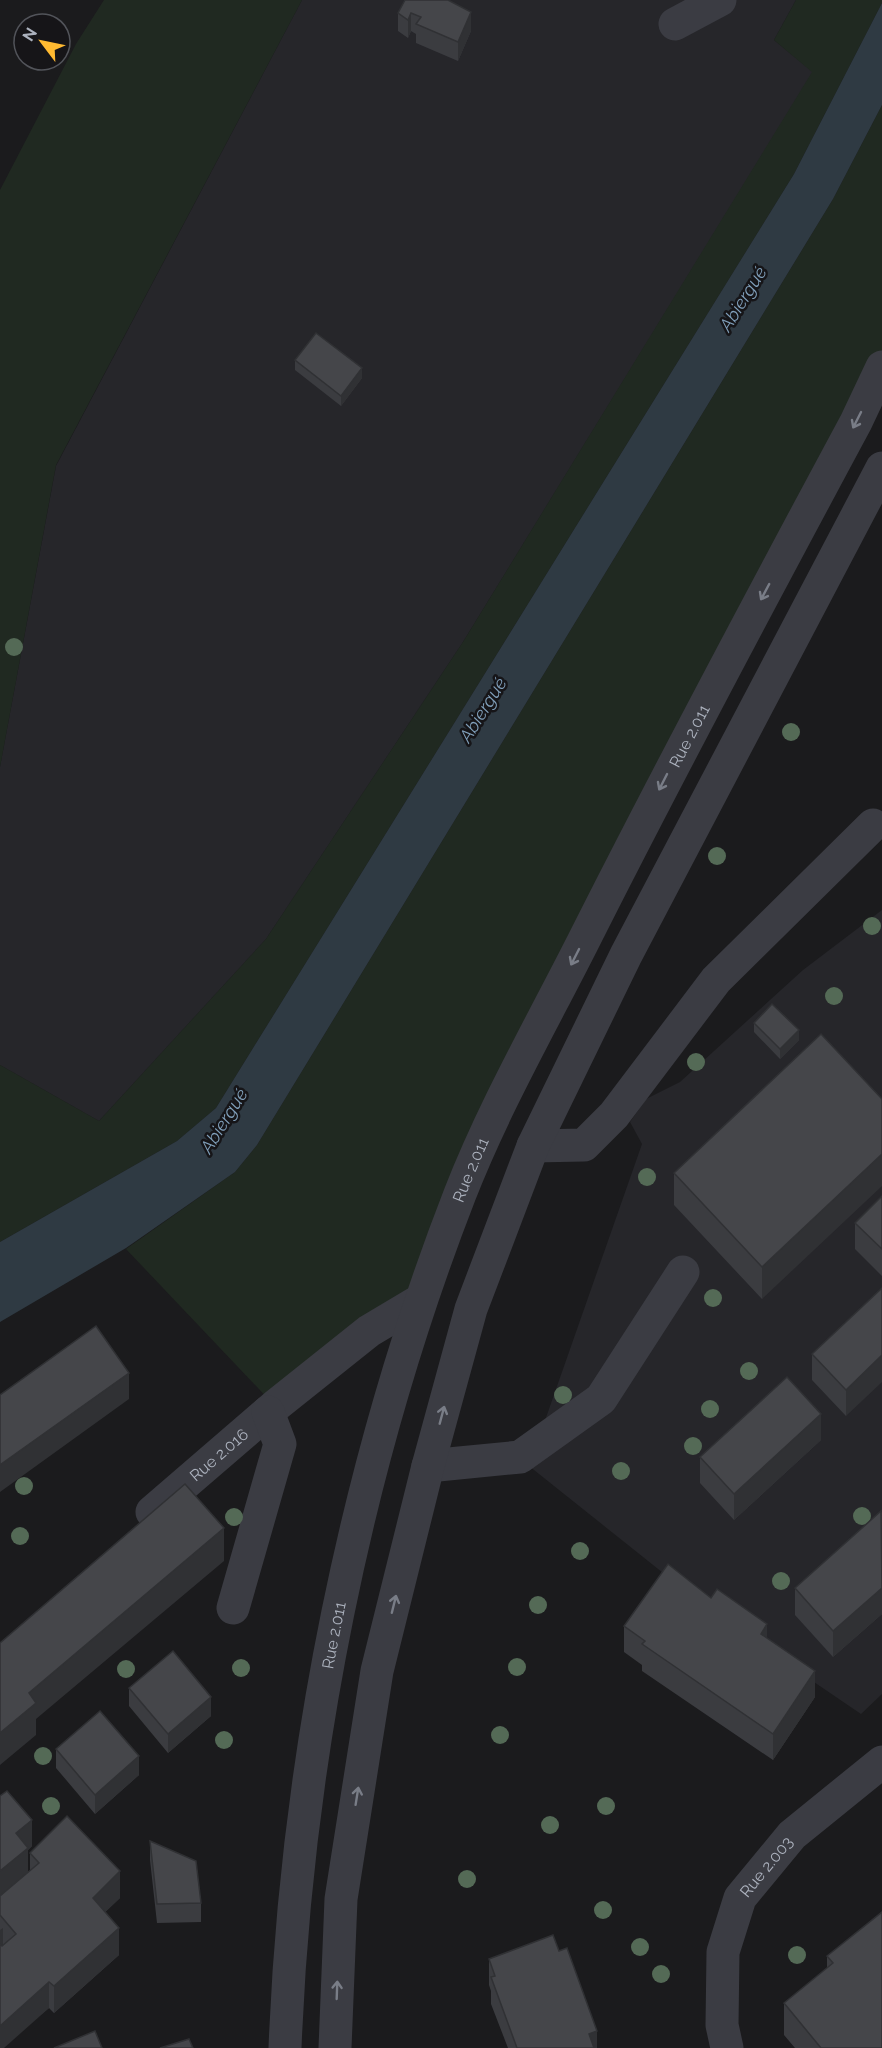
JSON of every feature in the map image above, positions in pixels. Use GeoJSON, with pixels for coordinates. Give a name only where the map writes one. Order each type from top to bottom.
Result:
{"type":"FeatureCollection","features":[{"type":"Feature","properties":{"kind":"street"},"geometry":{"type":"LineString","coordinates":[[675,24],[720,0]]}},
{"type":"Feature","properties":{"kind":"street","name":"Rue 2.011"},"geometry":{"type":"LineString","coordinates":[[285,2048],[293,1900],[328,1663],[376,1447],[421,1300],[462,1190],[514,1078],[670,769],[850,433],[882,367]]}},
{"type":"Feature","properties":{"kind":"street"},"geometry":{"type":"LineString","coordinates":[[335,2048],[341,1899],[377,1671],[428,1466],[471,1308],[532,1146],[626,955],[882,468]]}},
{"type":"Feature","properties":{"kind":"street"},"geometry":{"type":"LineString","coordinates":[[532,1146],[584,1144],[614,1115],[716,980],[873,825]]}},
{"type":"Feature","properties":{"kind":"street"},"geometry":{"type":"LineString","coordinates":[[428,1466],[520,1457],[601,1399],[683,1272]]}},
{"type":"Feature","properties":{"kind":"street","name":"Rue 2.016"},"geometry":{"type":"LineString","coordinates":[[125,1536],[268,1412],[369,1331],[421,1300]]}},
{"type":"Feature","properties":{"kind":"street"},"geometry":{"type":"LineString","coordinates":[[233,1608],[280,1444],[268,1412]]}},
{"type":"Feature","properties":{"kind":"street","name":"Rue 2.003"},"geometry":{"type":"LineString","coordinates":[[727,2048],[722,2025],[723,1952],[740,1898],[792,1835],[882,1762]]}},
{"type":"Feature","properties":{"kind":"shaded area"},"geometry":{"type":"Polygon","coordinates":[[[104,0],[302,0],[56,465],[0,767],[0,190],[61,72],[72,72],[72,52],[104,0]]]}},
{"type":"Feature","properties":{"kind":"shaded area"},"geometry":{"type":"Polygon","coordinates":[[[302,0],[796,0],[774,40],[813,72],[463,642],[266,939],[99,1121],[0,1065],[0,767],[56,466],[302,0]]]}},
{"type":"Feature","properties":{"kind":"shaded area"},"geometry":{"type":"Polygon","coordinates":[[[796,0],[882,0],[882,3],[794,174],[216,1108],[177,1141],[0,1242],[0,1065],[99,1121],[266,939],[463,642],[812,72],[774,40],[796,0]]]}},
{"type":"Feature","properties":{"kind":"shaded area"},"geometry":{"type":"Polygon","coordinates":[[[882,105],[882,367],[670,769],[421,1300],[275,1406],[126,1249],[235,1172],[257,1145],[833,199],[882,105]]]}},
{"type":"Feature","properties":{"kind":"shaded area"},"geometry":{"type":"Polygon","coordinates":[[[882,910],[882,1694],[861,1714],[717,1616],[529,1466],[642,1144],[630,1122],[646,1099],[680,1082],[803,970],[882,910]]]}},
{"type":"Feature","properties":{"kind":"water","name":"Abiergué"},"geometry":{"type":"Polygon","coordinates":[[[882,3],[882,105],[833,199],[257,1145],[235,1172],[126,1248],[0,1322],[0,1242],[177,1141],[216,1108],[794,174],[882,3]]]}},
{"type":"Feature","properties":{"kind":"building"},"geometry":{"type":"Polygon","coordinates":[[[405,0],[448,0],[471,12],[458,42],[416,24],[421,17],[411,13],[408,20],[398,13],[405,0]]]}},
{"type":"Feature","properties":{"kind":"building"},"geometry":{"type":"Polygon","coordinates":[[[316,333],[362,368],[341,396],[295,360],[316,333]]]}},
{"type":"Feature","properties":{"kind":"building"},"geometry":{"type":"Polygon","coordinates":[[[772,1004],[799,1030],[780,1049],[754,1023],[772,1004]]]}},
{"type":"Feature","properties":{"kind":"building"},"geometry":{"type":"Polygon","coordinates":[[[821,1034],[882,1099],[882,1154],[762,1267],[674,1173],[821,1034]]]}},
{"type":"Feature","properties":{"kind":"building"},"geometry":{"type":"Polygon","coordinates":[[[882,1196],[882,1249],[855,1223],[882,1196]]]}},
{"type":"Feature","properties":{"kind":"building"},"geometry":{"type":"Polygon","coordinates":[[[882,1288],[882,1355],[846,1390],[812,1354],[882,1288]]]}},
{"type":"Feature","properties":{"kind":"building"},"geometry":{"type":"Polygon","coordinates":[[[96,1326],[129,1373],[0,1465],[0,1395],[96,1326]]]}},
{"type":"Feature","properties":{"kind":"building"},"geometry":{"type":"Polygon","coordinates":[[[787,1377],[821,1414],[734,1494],[700,1457],[787,1377]]]}},
{"type":"Feature","properties":{"kind":"building"},"geometry":{"type":"Polygon","coordinates":[[[185,1484],[224,1528],[29,1693],[36,1703],[0,1733],[0,1643],[185,1484]]]}},
{"type":"Feature","properties":{"kind":"building"},"geometry":{"type":"Polygon","coordinates":[[[881,1511],[882,1588],[833,1631],[795,1588],[881,1511]]]}},
{"type":"Feature","properties":{"kind":"building"},"geometry":{"type":"Polygon","coordinates":[[[668,1564],[711,1598],[717,1589],[767,1624],[761,1634],[815,1671],[773,1734],[642,1644],[645,1641],[624,1626],[668,1564]]]}},
{"type":"Feature","properties":{"kind":"building"},"geometry":{"type":"Polygon","coordinates":[[[173,1651],[211,1697],[168,1734],[129,1688],[173,1651]]]}},
{"type":"Feature","properties":{"kind":"building"},"geometry":{"type":"Polygon","coordinates":[[[100,1711],[139,1756],[95,1795],[56,1749],[100,1711]]]}},
{"type":"Feature","properties":{"kind":"building"},"geometry":{"type":"Polygon","coordinates":[[[7,1791],[32,1820],[16,1833],[28,1848],[0,1871],[0,1796],[7,1791]]]}},
{"type":"Feature","properties":{"kind":"building"},"geometry":{"type":"Polygon","coordinates":[[[67,1816],[120,1871],[93,1898],[119,1928],[54,1986],[49,1982],[0,2026],[0,1944],[2,1946],[16,1934],[0,1915],[0,1896],[39,1863],[30,1853],[67,1816]]]}},
{"type":"Feature","properties":{"kind":"building"},"geometry":{"type":"Polygon","coordinates":[[[150,1841],[196,1861],[201,1903],[157,1904],[150,1841]]]}},
{"type":"Feature","properties":{"kind":"building"},"geometry":{"type":"Polygon","coordinates":[[[882,1912],[882,2048],[821,2048],[784,2003],[833,1963],[827,1956],[882,1912]]]}},
{"type":"Feature","properties":{"kind":"building"},"geometry":{"type":"Polygon","coordinates":[[[553,1935],[559,1951],[567,1948],[597,2031],[589,2034],[594,2048],[517,2048],[491,1977],[495,1976],[489,1959],[553,1935]]]}},
{"type":"Feature","properties":{"kind":"building"},"geometry":{"type":"Polygon","coordinates":[[[95,2031],[102,2048],[54,2048],[95,2031]]]}},
{"type":"Feature","properties":{"kind":"building"},"geometry":{"type":"Polygon","coordinates":[[[189,2039],[193,2048],[160,2048],[189,2039]]]}}]}
